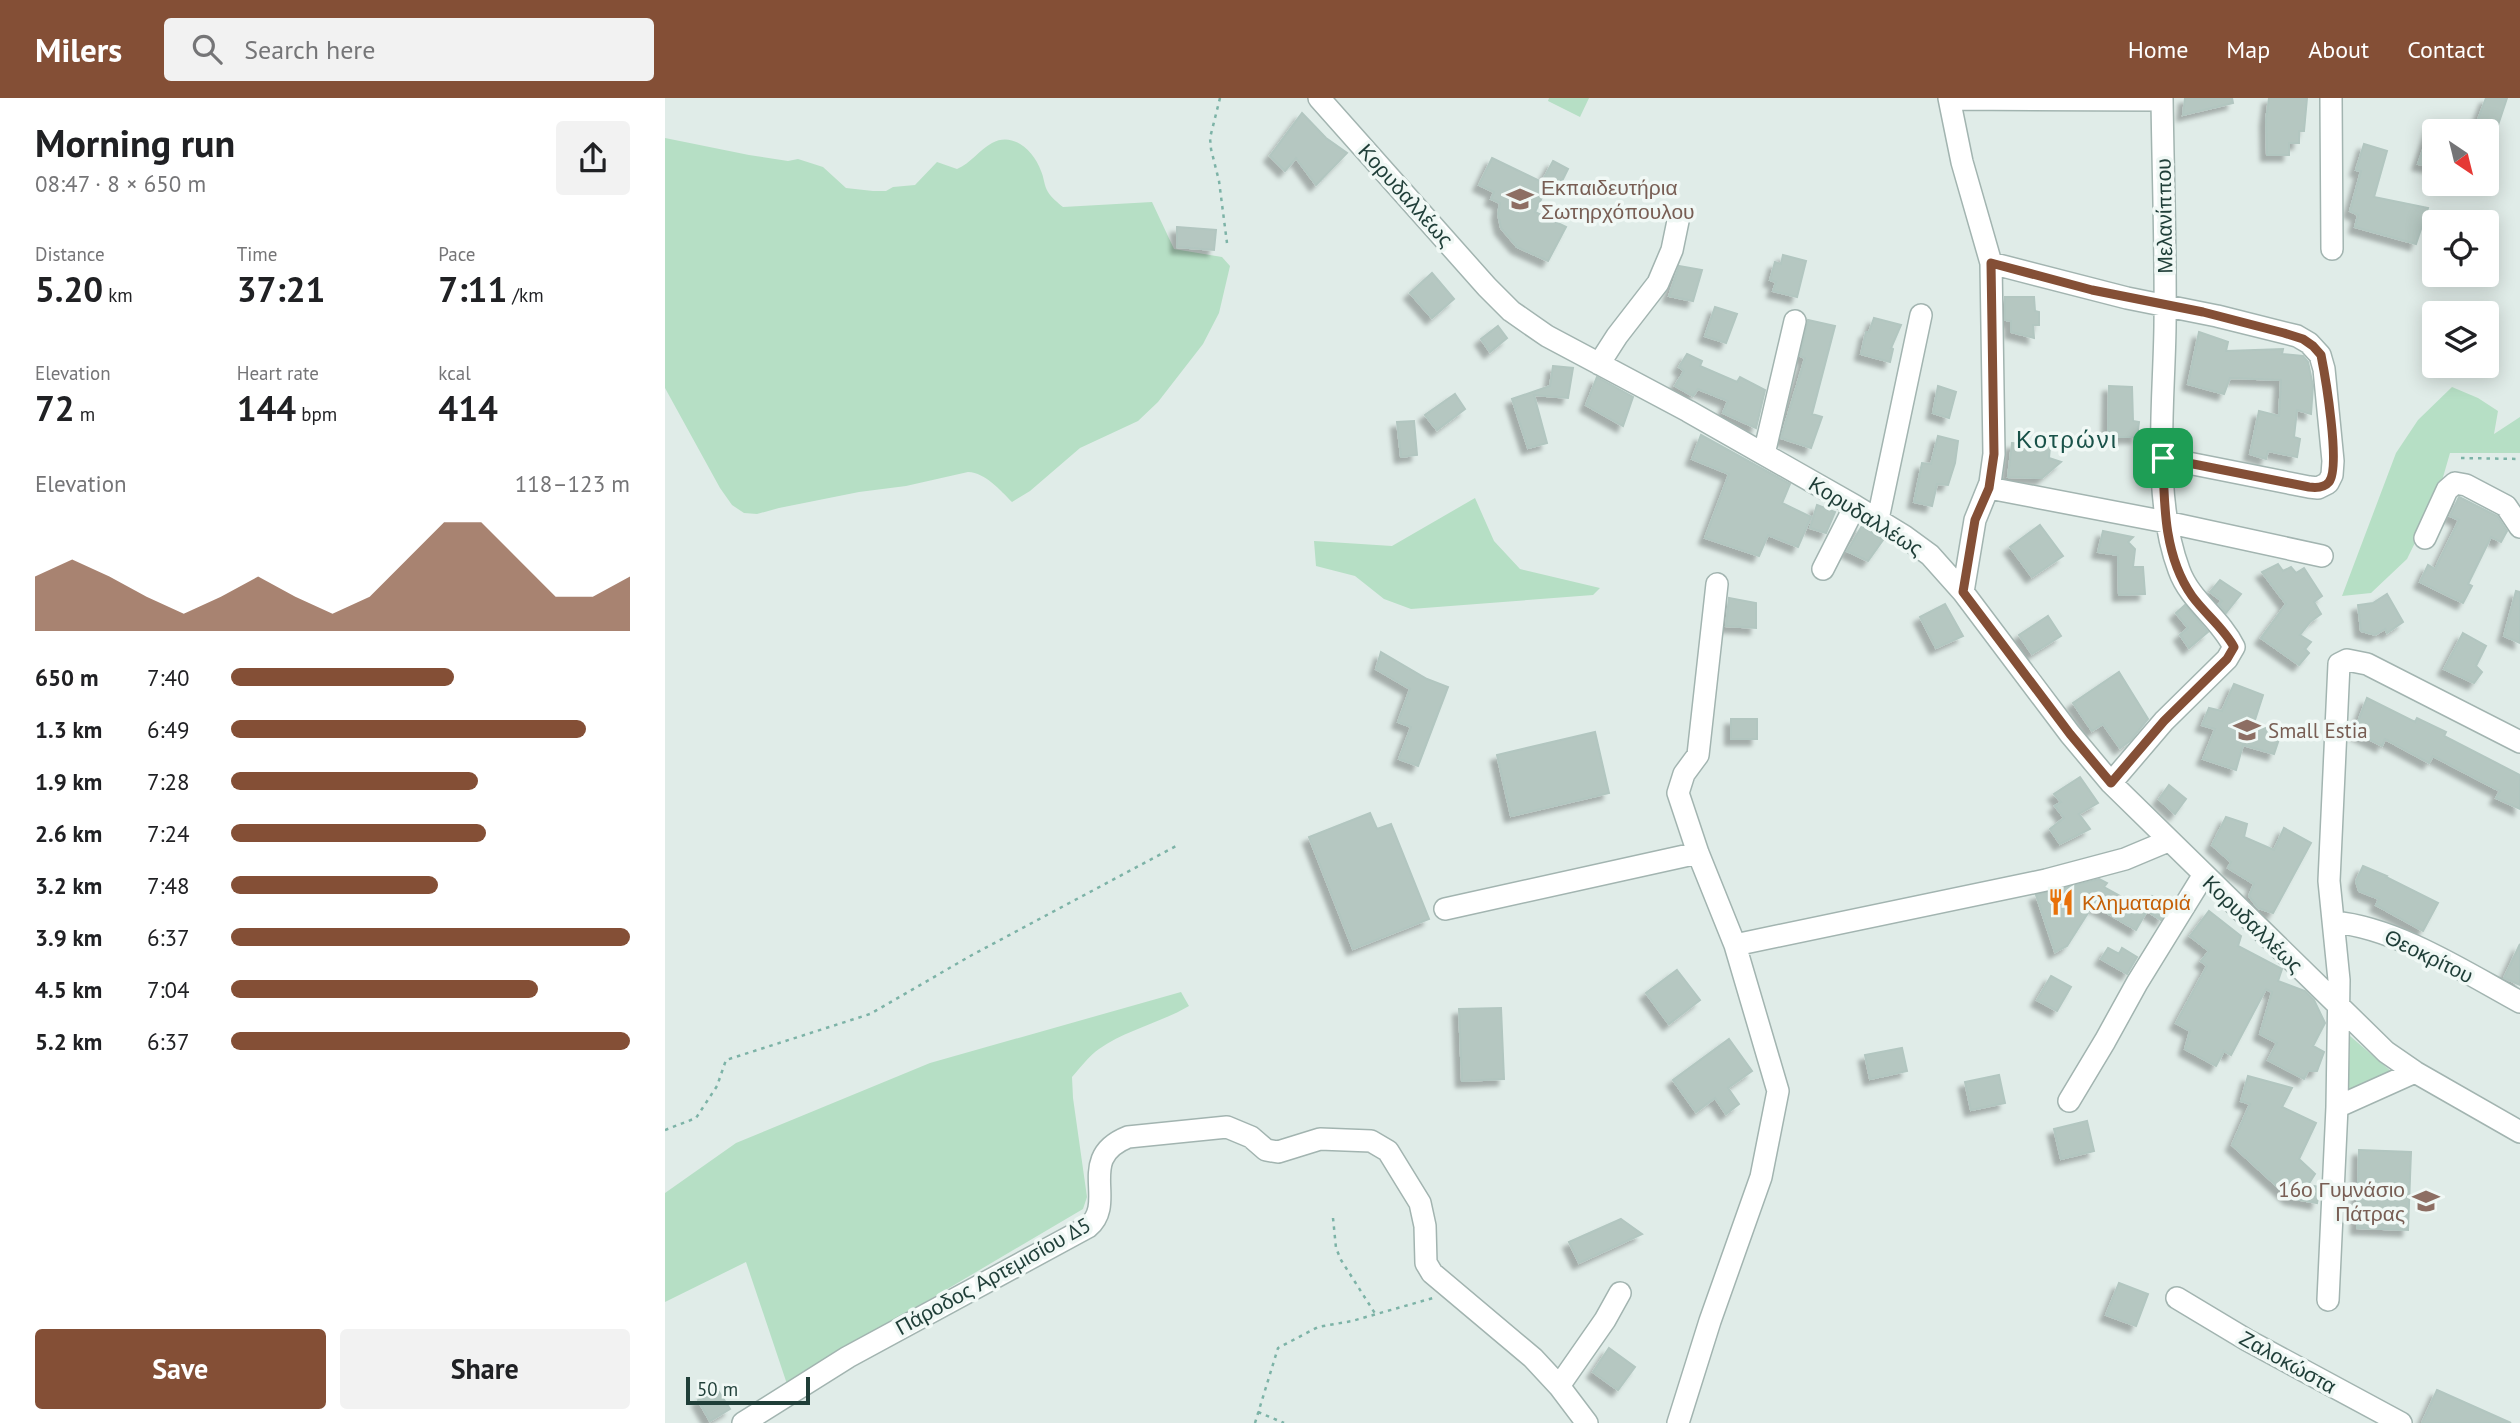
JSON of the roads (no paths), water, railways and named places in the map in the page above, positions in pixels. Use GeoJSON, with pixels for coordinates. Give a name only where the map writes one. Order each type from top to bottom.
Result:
{"type":"FeatureCollection","features":[{"type":"Feature","properties":{"kind":"street","name":"Κορυδαλλέως"},"geometry":{"type":"LineString","coordinates":[[1318,98],[1506,306],[1547,335],[1878,519],[1930,555],[1963,592],[2070,734],[2111,783],[2203,876],[2386,1052],[2415,1072],[2520,1132]]}},
{"type":"Feature","properties":{"kind":"street"},"geometry":{"type":"LineString","coordinates":[[1963,592],[1975,520],[1989,488],[1994,454],[1991,263],[1962,162],[1950,98],[2162,99]]}},
{"type":"Feature","properties":{"kind":"street"},"geometry":{"type":"LineString","coordinates":[[2331,98],[2332,249]]}},
{"type":"Feature","properties":{"kind":"street","name":"Μελανίππου"},"geometry":{"type":"LineString","coordinates":[[2111,783],[2164,721],[2234,649],[2230,640],[2201,608],[2184,583],[2174,557],[2166,522],[2163,458],[2165,305],[2162,99]]}},
{"type":"Feature","properties":{"kind":"street"},"geometry":{"type":"LineString","coordinates":[[1599,364],[1658,283],[1672,250],[1678,221]]}},
{"type":"Feature","properties":{"kind":"street"},"geometry":{"type":"LineString","coordinates":[[1991,263],[2104,293],[2284,333],[2303,339],[2318,349],[2324,369],[2332,438],[2333,469],[2327,484],[2322,487],[2309,487],[2163,458]]}},
{"type":"Feature","properties":{"kind":"street"},"geometry":{"type":"LineString","coordinates":[[1878,519],[1921,315]]}},
{"type":"Feature","properties":{"kind":"street"},"geometry":{"type":"LineString","coordinates":[[1764,454],[1795,321]]}},
{"type":"Feature","properties":{"kind":"street"},"geometry":{"type":"LineString","coordinates":[[2424,538],[2447,490],[2455,483],[2466,485],[2506,506],[2520,527]]}},
{"type":"Feature","properties":{"kind":"street"},"geometry":{"type":"LineString","coordinates":[[1989,488],[2166,522],[2322,556]]}},
{"type":"Feature","properties":{"kind":"street"},"geometry":{"type":"LineString","coordinates":[[1822,569],[1855,506]]}},
{"type":"Feature","properties":{"kind":"street"},"geometry":{"type":"LineString","coordinates":[[1678,1423],[1707,1330],[1761,1177],[1779,1091],[1734,945],[1678,793],[1684,774],[1698,755],[1717,584]]}},
{"type":"Feature","properties":{"kind":"street"},"geometry":{"type":"LineString","coordinates":[[2328,1300],[2339,1007],[2338,958],[2329,881],[2338,667],[2341,662],[2357,661],[2388,673],[2520,742]]}},
{"type":"Feature","properties":{"kind":"street"},"geometry":{"type":"LineString","coordinates":[[1734,945],[2046,880],[2125,859],[2168,841]]}},
{"type":"Feature","properties":{"kind":"street"},"geometry":{"type":"LineString","coordinates":[[1445,909],[1698,853]]}},
{"type":"Feature","properties":{"kind":"street"},"geometry":{"type":"LineString","coordinates":[[2069,1101],[2203,876]]}},
{"type":"Feature","properties":{"kind":"street","name":"Θεοκρίτου"},"geometry":{"type":"LineString","coordinates":[[2334,922],[2359,925],[2390,935],[2520,1002]]}},
{"type":"Feature","properties":{"kind":"street"},"geometry":{"type":"LineString","coordinates":[[2337,1107],[2415,1072]]}},
{"type":"Feature","properties":{"kind":"street","name":"Πάροδος Αρτεμισίου Δ5"},"geometry":{"type":"LineString","coordinates":[[743,1423],[848,1357],[1088,1227],[1098,1217],[1098,1178],[1101,1162],[1114,1145],[1128,1137],[1227,1127],[1251,1137],[1266,1150],[1278,1152],[1320,1139],[1371,1141],[1382,1146],[1405,1176],[1420,1203],[1425,1226],[1426,1263],[1432,1273],[1533,1358],[1559,1386],[1587,1423]]}},
{"type":"Feature","properties":{"kind":"street"},"geometry":{"type":"LineString","coordinates":[[1559,1386],[1605,1320],[1620,1293]]}},
{"type":"Feature","properties":{"kind":"street","name":"Ζαλοκώστα"},"geometry":{"type":"LineString","coordinates":[[2177,1298],[2247,1340],[2401,1423]]}},
{"type":"Feature","properties":{"kind":"place","name":"Εκπαιδευτήρια Σωτηρχόπουλου"},"geometry":{"type":"Point","coordinates":[1520,199]}},
{"type":"Feature","properties":{"kind":"place","name":"Small Estia"},"geometry":{"type":"Point","coordinates":[2247,730]}},
{"type":"Feature","properties":{"kind":"place","name":"Κληματαριά"},"geometry":{"type":"Point","coordinates":[2061,902]}},
{"type":"Feature","properties":{"kind":"place","name":"16ο Γυμνάσιο Πάτρας"},"geometry":{"type":"Point","coordinates":[2426,1201]}},
{"type":"Feature","properties":{"kind":"district","name":"Κοτρώνι"},"geometry":{"type":"Point","coordinates":[2067,439]}}]}
